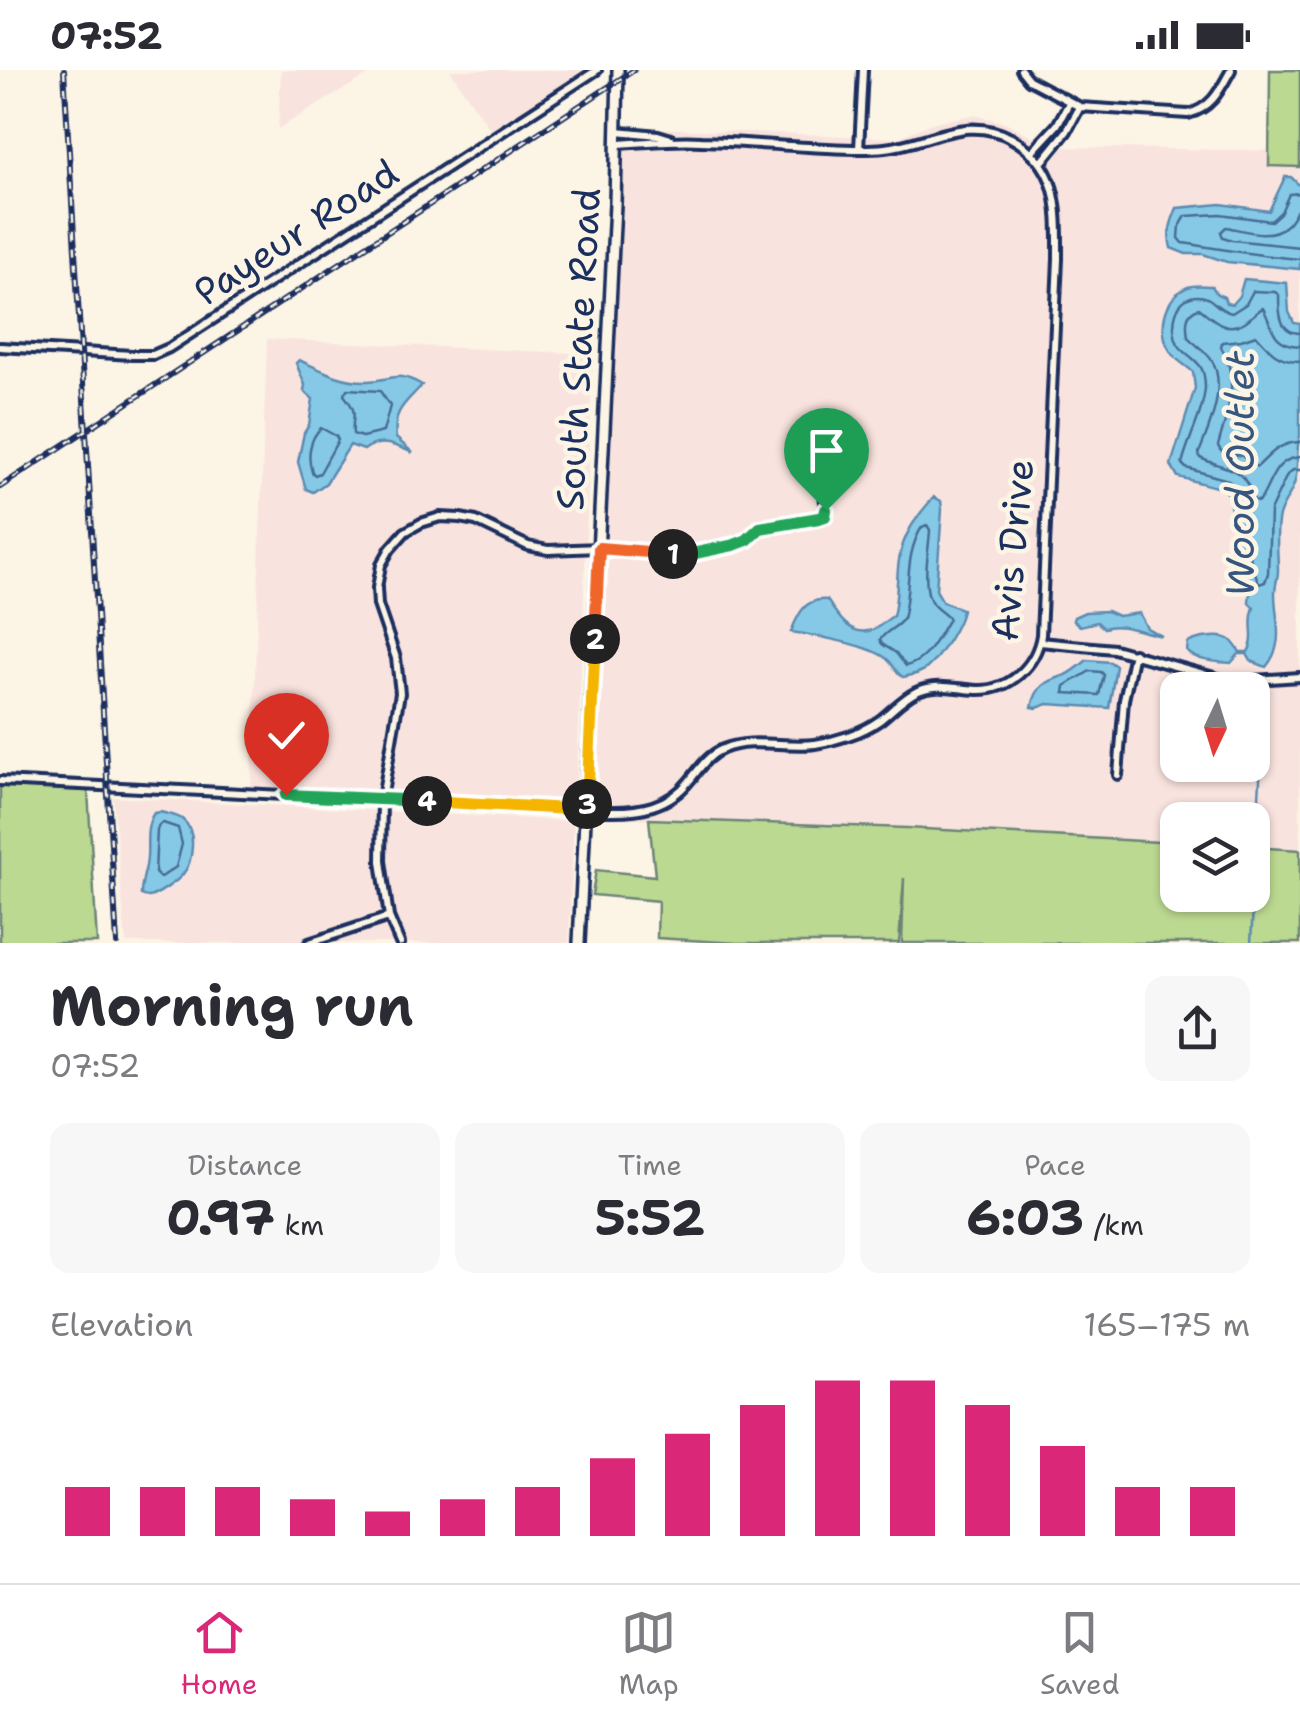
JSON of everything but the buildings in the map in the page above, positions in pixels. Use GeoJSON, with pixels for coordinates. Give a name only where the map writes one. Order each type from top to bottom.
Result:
{"type":"FeatureCollection","features":[{"type":"Feature","properties":{"kind":"main road","name":"South State Road"},"geometry":{"type":"LineString","coordinates":[[579,943],[618,70]]}},
{"type":"Feature","properties":{"kind":"street","name":"Payeur Road"},"geometry":{"type":"LineString","coordinates":[[0,347],[132,356],[153,355],[170,348],[597,70]]}},
{"type":"Feature","properties":{"kind":"street"},"geometry":{"type":"LineString","coordinates":[[859,149],[863,70]]}},
{"type":"Feature","properties":{"kind":"street"},"geometry":{"type":"LineString","coordinates":[[1021,70],[1029,80],[1080,107],[1163,113],[1196,112],[1218,94],[1230,70]]}},
{"type":"Feature","properties":{"kind":"street"},"geometry":{"type":"LineString","coordinates":[[617,144],[672,140],[886,148],[972,127],[1012,138],[1032,153],[1058,125],[1069,103]]}},
{"type":"Feature","properties":{"kind":"street"},"geometry":{"type":"LineString","coordinates":[[1040,163],[1068,131],[1080,107]]}},
{"type":"Feature","properties":{"kind":"street"},"geometry":{"type":"LineString","coordinates":[[617,131],[672,140]]}},
{"type":"Feature","properties":{"kind":"street","name":"Avis Drive"},"geometry":{"type":"LineString","coordinates":[[0,781],[642,810],[668,801],[720,750],[738,744],[818,744],[858,732],[924,689],[942,686],[978,690],[1006,684],[1026,668],[1040,642],[1058,249],[1057,200],[1051,182],[1032,153]]}},
{"type":"Feature","properties":{"kind":"street"},"geometry":{"type":"LineString","coordinates":[[400,943],[389,918],[381,872],[382,799],[400,693],[396,658],[378,604],[381,565],[390,549],[406,532],[440,517],[476,521],[528,546],[548,550],[599,548],[696,553],[747,540],[760,528],[825,516],[822,476]]}},
{"type":"Feature","properties":{"kind":"street"},"geometry":{"type":"LineString","coordinates":[[1040,642],[1114,649],[1221,679],[1300,676]]}},
{"type":"Feature","properties":{"kind":"street"},"geometry":{"type":"LineString","coordinates":[[1118,775],[1124,700],[1134,654]]}},
{"type":"Feature","properties":{"kind":"street"},"geometry":{"type":"LineString","coordinates":[[309,943],[389,918]]}},
{"type":"Feature","properties":{"kind":"shaded area"},"geometry":{"type":"Polygon","coordinates":[[[281,70],[376,70],[278,129],[281,70]]]}},
{"type":"Feature","properties":{"kind":"shaded area"},"geometry":{"type":"Polygon","coordinates":[[[450,70],[585,70],[491,131],[450,70]]]}},
{"type":"Feature","properties":{"kind":"shaded area"},"geometry":{"type":"Polygon","coordinates":[[[974,115],[1007,123],[1052,147],[1300,151],[1300,943],[902,943],[907,828],[595,817],[625,127],[897,138],[934,122],[974,115]]]}},
{"type":"Feature","properties":{"kind":"shaded area"},"geometry":{"type":"Polygon","coordinates":[[[267,339],[593,354],[576,803],[251,788],[267,339]]]}},
{"type":"Feature","properties":{"kind":"shaded area"},"geometry":{"type":"Polygon","coordinates":[[[113,797],[574,821],[569,943],[126,943],[113,797]]]}},
{"type":"Feature","properties":{"kind":"green space"},"geometry":{"type":"Polygon","coordinates":[[[1270,70],[1300,70],[1300,167],[1269,166],[1270,70]]]}},
{"type":"Feature","properties":{"kind":"green space"},"geometry":{"type":"Polygon","coordinates":[[[0,786],[88,791],[97,943],[0,943],[0,786]]]}},
{"type":"Feature","properties":{"kind":"green space"},"geometry":{"type":"Polygon","coordinates":[[[649,819],[1160,842],[1160,912],[1270,912],[1270,848],[1300,850],[1300,943],[902,943],[904,878],[899,943],[738,943],[657,938],[658,901],[592,895],[596,870],[655,876],[649,819]]]}},
{"type":"Feature","properties":{"kind":"water"},"geometry":{"type":"Polygon","coordinates":[[[1285,177],[1291,177],[1300,186],[1300,269],[1227,262],[1171,248],[1170,228],[1177,208],[1221,204],[1269,211],[1285,177]]]}},
{"type":"Feature","properties":{"kind":"water"},"geometry":{"type":"Polygon","coordinates":[[[1244,279],[1287,283],[1289,312],[1294,323],[1300,324],[1297,470],[1278,522],[1278,640],[1266,667],[1251,661],[1247,654],[1239,654],[1231,663],[1201,659],[1187,651],[1192,641],[1220,637],[1230,640],[1240,652],[1248,652],[1254,608],[1249,603],[1250,590],[1228,494],[1224,489],[1178,477],[1171,465],[1195,388],[1193,372],[1168,348],[1164,328],[1167,308],[1179,292],[1197,285],[1212,286],[1226,303],[1232,304],[1244,279]]]}},
{"type":"Feature","properties":{"kind":"water"},"geometry":{"type":"Polygon","coordinates":[[[299,360],[349,380],[400,377],[422,385],[396,420],[396,438],[413,453],[388,444],[364,450],[350,445],[326,483],[313,492],[306,489],[298,462],[313,399],[304,391],[296,363],[299,360]]]}},
{"type":"Feature","properties":{"kind":"water"},"geometry":{"type":"Polygon","coordinates":[[[934,497],[941,501],[942,510],[936,590],[943,602],[962,609],[948,640],[927,668],[903,677],[887,659],[868,649],[791,632],[803,608],[819,600],[827,600],[845,623],[857,631],[875,629],[893,616],[904,542],[934,497]]]}},
{"type":"Feature","properties":{"kind":"water"},"geometry":{"type":"Polygon","coordinates":[[[1107,611],[1118,616],[1139,613],[1147,628],[1162,636],[1125,627],[1104,628],[1097,622],[1080,626],[1073,620],[1085,612],[1107,611]]]}},
{"type":"Feature","properties":{"kind":"water"},"geometry":{"type":"Polygon","coordinates":[[[1087,660],[1116,666],[1109,708],[1048,704],[1032,707],[1043,685],[1069,674],[1087,660]]]}},
{"type":"Feature","properties":{"kind":"water"},"geometry":{"type":"Polygon","coordinates":[[[154,813],[178,817],[187,825],[192,839],[191,855],[181,877],[147,897],[141,895],[148,827],[154,813]]]}},
{"type":"Feature","properties":{"kind":"waterway","name":"Wood Outlet"},"geometry":{"type":"LineString","coordinates":[[1251,943],[1260,782]]}},
{"type":"Feature","properties":{"kind":"railway"},"geometry":{"type":"LineString","coordinates":[[64,70],[117,943]]}},
{"type":"Feature","properties":{"kind":"railway"},"geometry":{"type":"LineString","coordinates":[[0,487],[634,70]]}},
{"type":"Feature","properties":{"kind":"route"},"geometry":{"type":"LineString","coordinates":[[286,795],[586,810],[599,548],[671,554],[716,550],[747,540],[760,528],[819,518],[825,516],[826,510]]}}]}
